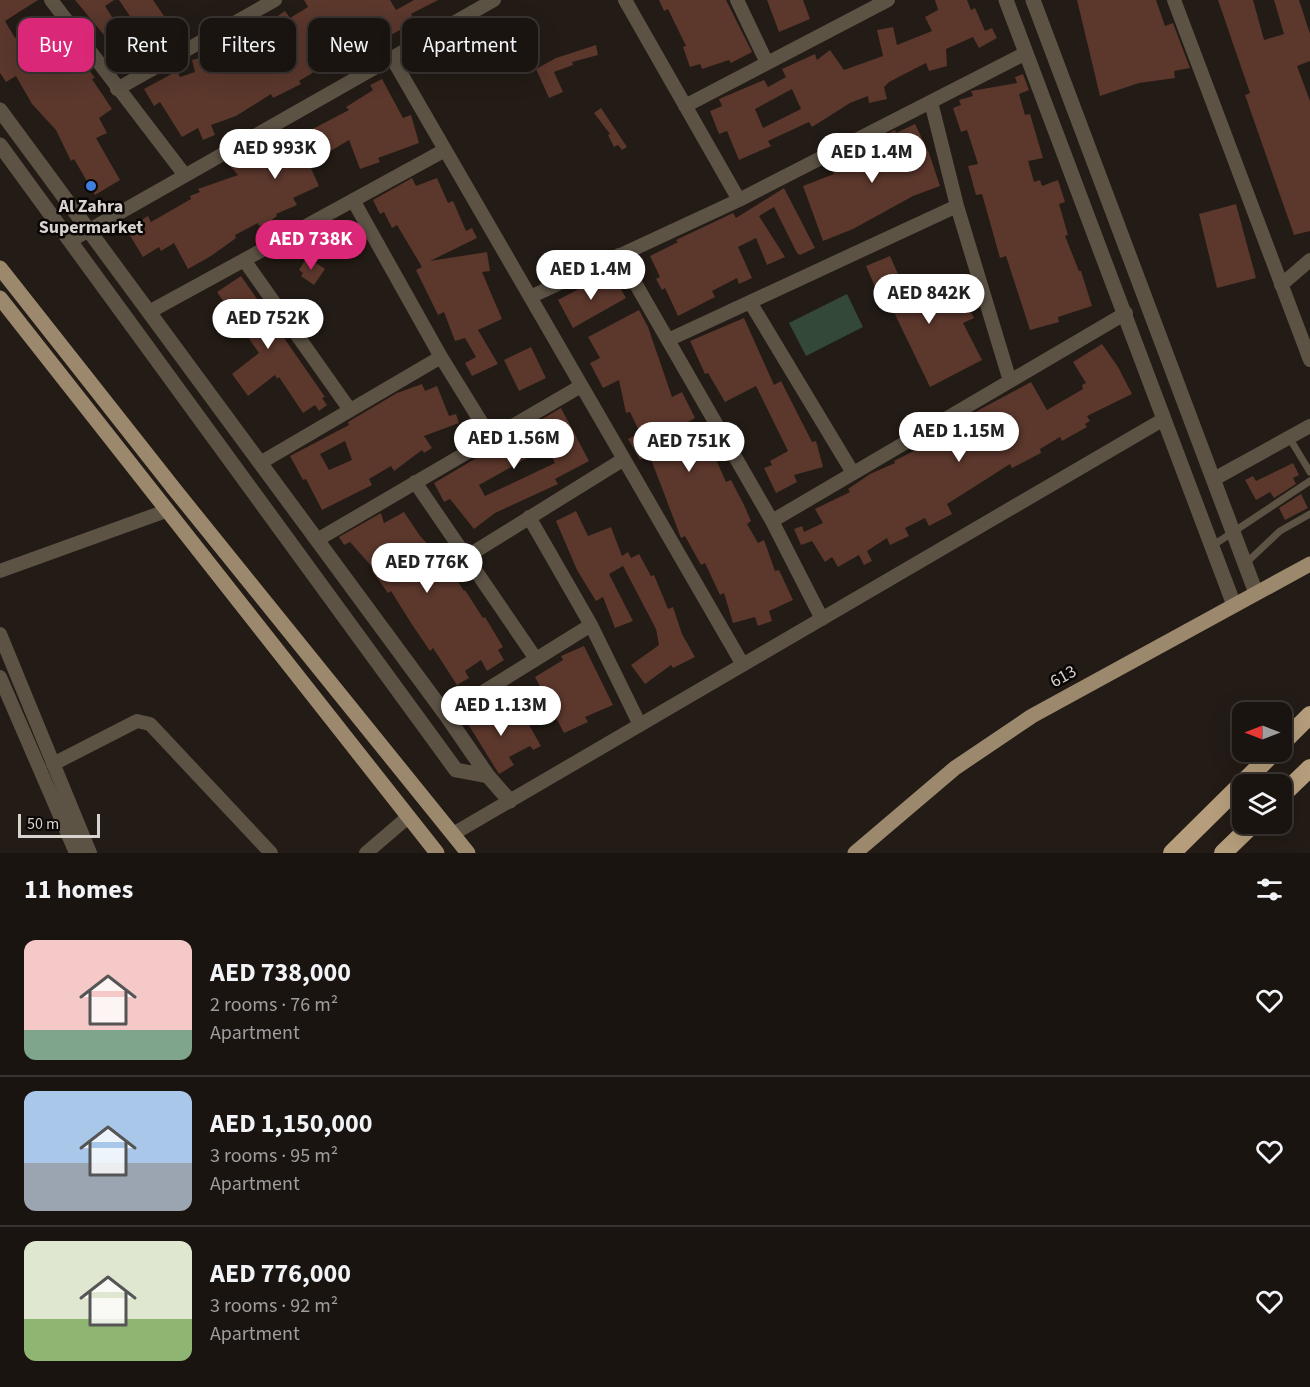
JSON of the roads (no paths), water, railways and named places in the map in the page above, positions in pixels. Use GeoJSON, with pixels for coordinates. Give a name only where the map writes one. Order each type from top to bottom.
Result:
{"type":"FeatureCollection","features":[{"type":"Feature","properties":{"kind":"highway"},"geometry":{"type":"LineString","coordinates":[[1292,733],[1310,715]]}},
{"type":"Feature","properties":{"kind":"highway"},"geometry":{"type":"LineString","coordinates":[[1172,853],[1264,762]]}},
{"type":"Feature","properties":{"kind":"highway"},"geometry":{"type":"LineString","coordinates":[[1292,785],[1310,768]]}},
{"type":"Feature","properties":{"kind":"highway"},"geometry":{"type":"LineString","coordinates":[[1223,853],[1243,834]]}},
{"type":"Feature","properties":{"kind":"main road"},"geometry":{"type":"LineString","coordinates":[[0,268],[174,490],[468,853]]}},
{"type":"Feature","properties":{"kind":"main road"},"geometry":{"type":"LineString","coordinates":[[0,298],[437,853]]}},
{"type":"Feature","properties":{"kind":"main road","name":"613"},"geometry":{"type":"LineString","coordinates":[[855,853],[955,768],[1032,716],[1310,564]]}},
{"type":"Feature","properties":{"kind":"street"},"geometry":{"type":"LineString","coordinates":[[51,0],[184,174]]}},
{"type":"Feature","properties":{"kind":"street"},"geometry":{"type":"LineString","coordinates":[[117,89],[275,0]]}},
{"type":"Feature","properties":{"kind":"street"},"geometry":{"type":"LineString","coordinates":[[70,241],[87,229],[494,0]]}},
{"type":"Feature","properties":{"kind":"street"},"geometry":{"type":"LineString","coordinates":[[625,0],[739,200]]}},
{"type":"Feature","properties":{"kind":"street"},"geometry":{"type":"LineString","coordinates":[[737,0],[767,63]]}},
{"type":"Feature","properties":{"kind":"street"},"geometry":{"type":"LineString","coordinates":[[685,106],[888,0]]}},
{"type":"Feature","properties":{"kind":"street"},"geometry":{"type":"LineString","coordinates":[[1006,0],[1126,313],[1234,605]]}},
{"type":"Feature","properties":{"kind":"street"},"geometry":{"type":"LineString","coordinates":[[1033,0],[1256,593]]}},
{"type":"Feature","properties":{"kind":"street"},"geometry":{"type":"LineString","coordinates":[[1174,0],[1310,360]]}},
{"type":"Feature","properties":{"kind":"street"},"geometry":{"type":"LineString","coordinates":[[530,297],[739,200],[1026,53]]}},
{"type":"Feature","properties":{"kind":"street"},"geometry":{"type":"LineString","coordinates":[[392,58],[743,665]]}},
{"type":"Feature","properties":{"kind":"street"},"geometry":{"type":"LineString","coordinates":[[931,102],[957,206],[1010,381]]}},
{"type":"Feature","properties":{"kind":"street"},"geometry":{"type":"LineString","coordinates":[[0,110],[446,715],[488,776],[510,801]]}},
{"type":"Feature","properties":{"kind":"street"},"geometry":{"type":"LineString","coordinates":[[0,145],[456,770],[488,776]]}},
{"type":"Feature","properties":{"kind":"street"},"geometry":{"type":"LineString","coordinates":[[148,312],[445,150]]}},
{"type":"Feature","properties":{"kind":"street"},"geometry":{"type":"LineString","coordinates":[[353,200],[441,357],[491,438]]}},
{"type":"Feature","properties":{"kind":"street"},"geometry":{"type":"LineString","coordinates":[[668,340],[957,206]]}},
{"type":"Feature","properties":{"kind":"street"},"geometry":{"type":"LineString","coordinates":[[620,255],[772,521],[822,619]]}},
{"type":"Feature","properties":{"kind":"street"},"geometry":{"type":"LineString","coordinates":[[244,260],[350,410]]}},
{"type":"Feature","properties":{"kind":"street"},"geometry":{"type":"LineString","coordinates":[[1281,285],[1310,261]]}},
{"type":"Feature","properties":{"kind":"street"},"geometry":{"type":"LineString","coordinates":[[750,302],[853,473]]}},
{"type":"Feature","properties":{"kind":"street"},"geometry":{"type":"LineString","coordinates":[[772,521],[1126,313]]}},
{"type":"Feature","properties":{"kind":"street"},"geometry":{"type":"LineString","coordinates":[[260,462],[441,357]]}},
{"type":"Feature","properties":{"kind":"street"},"geometry":{"type":"LineString","coordinates":[[317,540],[581,386]]}},
{"type":"Feature","properties":{"kind":"street"},"geometry":{"type":"LineString","coordinates":[[453,834],[1164,419]]}},
{"type":"Feature","properties":{"kind":"street"},"geometry":{"type":"LineString","coordinates":[[1214,479],[1310,426]]}},
{"type":"Feature","properties":{"kind":"street"},"geometry":{"type":"LineString","coordinates":[[466,557],[624,459]]}},
{"type":"Feature","properties":{"kind":"street"},"geometry":{"type":"LineString","coordinates":[[415,482],[536,659]]}},
{"type":"Feature","properties":{"kind":"street"},"geometry":{"type":"LineString","coordinates":[[0,571],[166,511]]}},
{"type":"Feature","properties":{"kind":"street"},"geometry":{"type":"LineString","coordinates":[[529,518],[591,625],[640,725]]}},
{"type":"Feature","properties":{"kind":"street"},"geometry":{"type":"LineString","coordinates":[[446,715],[591,625]]}},
{"type":"Feature","properties":{"kind":"street"},"geometry":{"type":"LineString","coordinates":[[0,634],[90,853]]}},
{"type":"Feature","properties":{"kind":"street"},"geometry":{"type":"LineString","coordinates":[[0,677],[76,853]]}},
{"type":"Feature","properties":{"kind":"street"},"geometry":{"type":"LineString","coordinates":[[53,764],[136,721],[150,724],[271,853]]}},
{"type":"Feature","properties":{"kind":"street"},"geometry":{"type":"LineString","coordinates":[[366,853],[408,817]]}},
{"type":"Feature","properties":{"kind":"lane"},"geometry":{"type":"LineString","coordinates":[[1290,439],[1310,472]]}},
{"type":"Feature","properties":{"kind":"lane"},"geometry":{"type":"LineString","coordinates":[[1212,547],[1310,481]]}},
{"type":"Feature","properties":{"kind":"lane"},"geometry":{"type":"LineString","coordinates":[[1245,564],[1280,531],[1310,513]]}},
{"type":"Feature","properties":{"kind":"place","name":"Al Zahra Supermarket"},"geometry":{"type":"Point","coordinates":[91,186]}}]}
